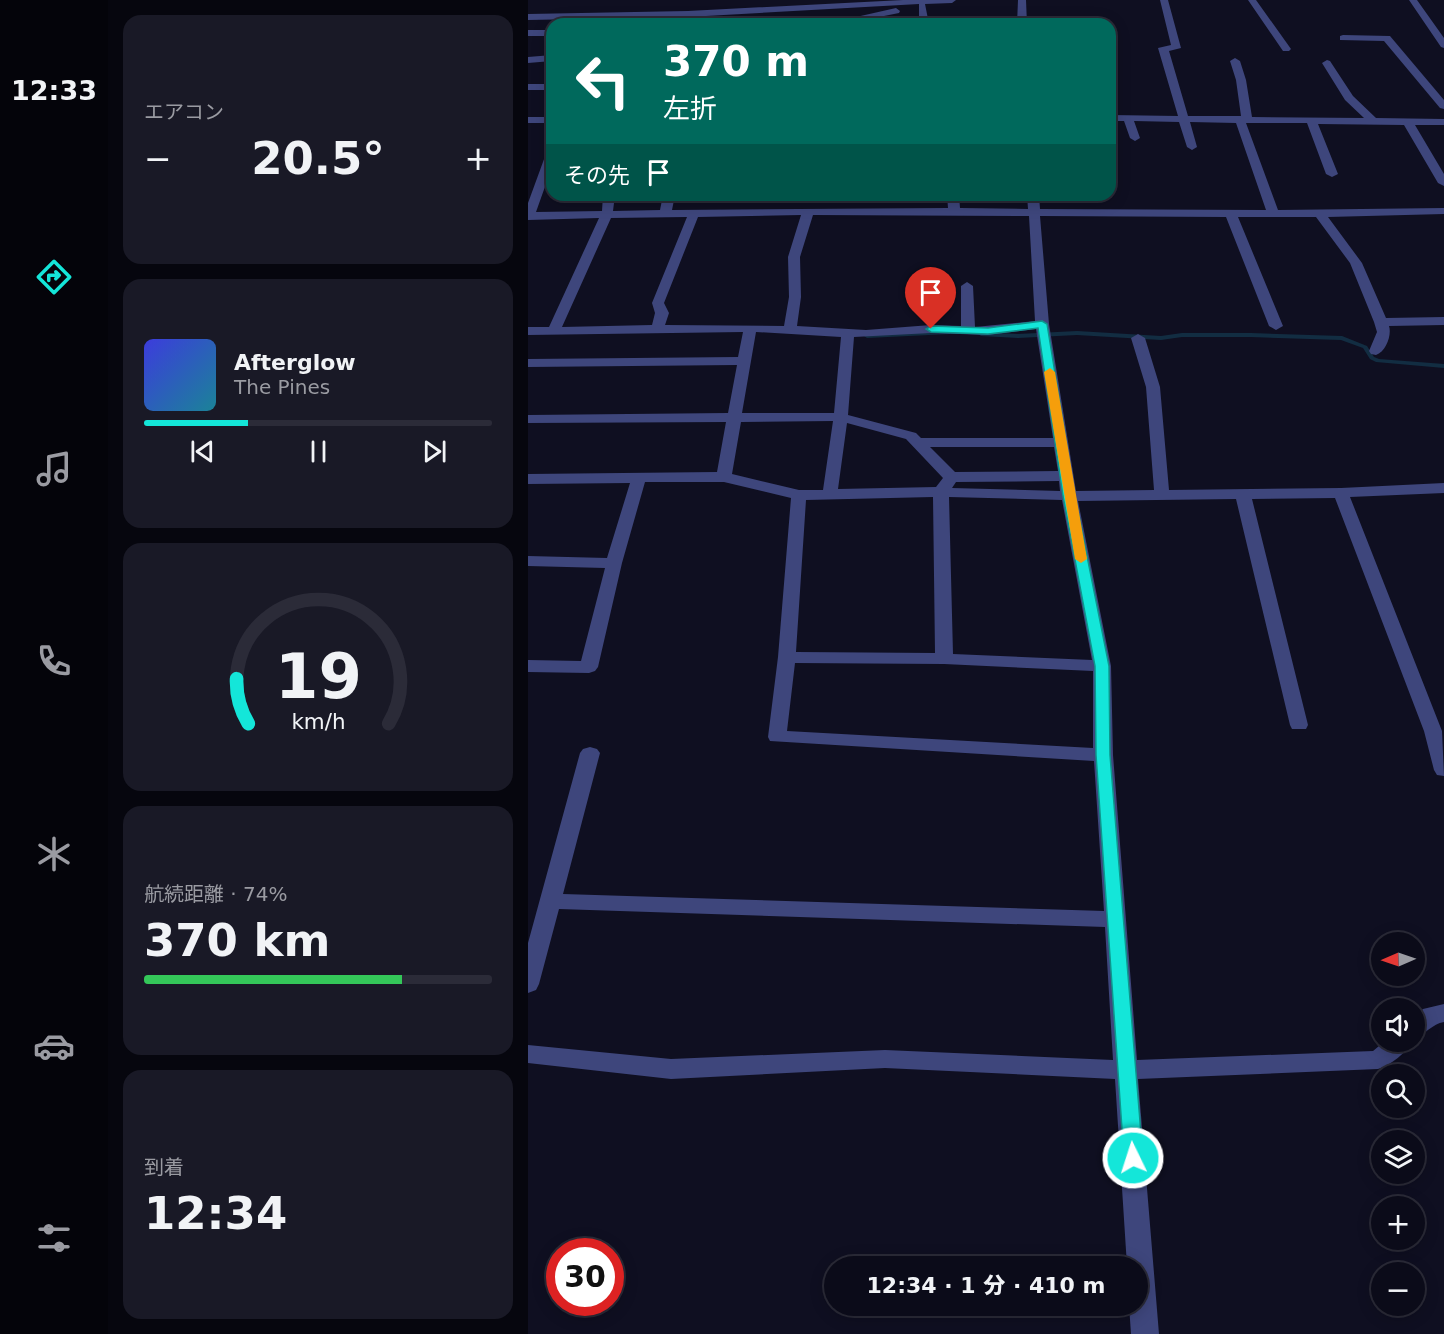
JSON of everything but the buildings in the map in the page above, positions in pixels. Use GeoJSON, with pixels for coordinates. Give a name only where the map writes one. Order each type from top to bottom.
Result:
{"type":"FeatureCollection","features":[{"type":"Feature","properties":{"kind":"street"},"geometry":{"type":"LineString","coordinates":[[861,18],[953,0]]}},
{"type":"Feature","properties":{"kind":"street"},"geometry":{"type":"LineString","coordinates":[[528,17],[953,0]]}},
{"type":"Feature","properties":{"kind":"street"},"geometry":{"type":"LineString","coordinates":[[1022,0],[1022,18]]}},
{"type":"Feature","properties":{"kind":"street"},"geometry":{"type":"LineString","coordinates":[[1164,0],[1176,48],[1163,48],[1192,147]]}},
{"type":"Feature","properties":{"kind":"street"},"geometry":{"type":"LineString","coordinates":[[1252,0],[1286,49]]}},
{"type":"Feature","properties":{"kind":"street"},"geometry":{"type":"LineString","coordinates":[[1413,0],[1444,45]]}},
{"type":"Feature","properties":{"kind":"street"},"geometry":{"type":"LineString","coordinates":[[922,6],[923,18]]}},
{"type":"Feature","properties":{"kind":"street"},"geometry":{"type":"LineString","coordinates":[[688,10],[688,18]]}},
{"type":"Feature","properties":{"kind":"street"},"geometry":{"type":"LineString","coordinates":[[528,33],[546,33]]}},
{"type":"Feature","properties":{"kind":"street"},"geometry":{"type":"LineString","coordinates":[[1343,38],[1387,38],[1444,106]]}},
{"type":"Feature","properties":{"kind":"street"},"geometry":{"type":"LineString","coordinates":[[528,60],[546,58]]}},
{"type":"Feature","properties":{"kind":"street"},"geometry":{"type":"LineString","coordinates":[[1235,61],[1243,119],[1273,214]]}},
{"type":"Feature","properties":{"kind":"street"},"geometry":{"type":"LineString","coordinates":[[1327,63],[1349,98],[1374,122]]}},
{"type":"Feature","properties":{"kind":"street"},"geometry":{"type":"LineString","coordinates":[[528,87],[546,87]]}},
{"type":"Feature","properties":{"kind":"street"},"geometry":{"type":"LineString","coordinates":[[1116,118],[1444,122]]}},
{"type":"Feature","properties":{"kind":"street"},"geometry":{"type":"LineString","coordinates":[[1128,118],[1135,138]]}},
{"type":"Feature","properties":{"kind":"street"},"geometry":{"type":"LineString","coordinates":[[528,120],[546,120]]}},
{"type":"Feature","properties":{"kind":"street"},"geometry":{"type":"LineString","coordinates":[[1311,120],[1332,174]]}},
{"type":"Feature","properties":{"kind":"street"},"geometry":{"type":"LineString","coordinates":[[1408,122],[1444,183]]}},
{"type":"Feature","properties":{"kind":"street"},"geometry":{"type":"LineString","coordinates":[[546,167],[528,216],[855,211],[1231,214],[1444,211]]}},
{"type":"Feature","properties":{"kind":"street"},"geometry":{"type":"LineString","coordinates":[[554,330],[564,303],[608,215],[609,201]]}},
{"type":"Feature","properties":{"kind":"street"},"geometry":{"type":"LineString","coordinates":[[665,214],[668,201]]}},
{"type":"Feature","properties":{"kind":"street"},"geometry":{"type":"LineString","coordinates":[[855,211],[856,201]]}},
{"type":"Feature","properties":{"kind":"street"},"geometry":{"type":"LineString","coordinates":[[953,201],[954,213]]}},
{"type":"Feature","properties":{"kind":"street"},"geometry":{"type":"LineString","coordinates":[[1034,201],[1042,324],[1069,496],[1102,666],[1103,755],[1128,1070],[1145,1334]]}},
{"type":"Feature","properties":{"kind":"street"},"geometry":{"type":"LineString","coordinates":[[657,330],[662,313],[658,303],[694,213]]}},
{"type":"Feature","properties":{"kind":"street"},"geometry":{"type":"LineString","coordinates":[[790,331],[795,297],[794,257],[808,213]]}},
{"type":"Feature","properties":{"kind":"street"},"geometry":{"type":"LineString","coordinates":[[1231,214],[1276,326]]}},
{"type":"Feature","properties":{"kind":"street"},"geometry":{"type":"LineString","coordinates":[[1319,214],[1356,263],[1381,322],[1384,332],[1376,351]]}},
{"type":"Feature","properties":{"kind":"street"},"geometry":{"type":"LineString","coordinates":[[967,286],[968,331]]}},
{"type":"Feature","properties":{"kind":"street"},"geometry":{"type":"LineString","coordinates":[[1381,322],[1444,321]]}},
{"type":"Feature","properties":{"kind":"street"},"geometry":{"type":"LineString","coordinates":[[528,330],[750,328],[848,333],[931,329],[988,331],[1042,324]]}},
{"type":"Feature","properties":{"kind":"street"},"geometry":{"type":"LineString","coordinates":[[724,477],[750,328]]}},
{"type":"Feature","properties":{"kind":"street"},"geometry":{"type":"LineString","coordinates":[[830,493],[841,417],[848,333]]}},
{"type":"Feature","properties":{"kind":"street"},"geometry":{"type":"LineString","coordinates":[[1138,338],[1153,387],[1162,495]]}},
{"type":"Feature","properties":{"kind":"street"},"geometry":{"type":"LineString","coordinates":[[528,363],[744,361]]}},
{"type":"Feature","properties":{"kind":"street"},"geometry":{"type":"LineString","coordinates":[[528,419],[841,417],[911,436],[951,477],[1066,476]]}},
{"type":"Feature","properties":{"kind":"street"},"geometry":{"type":"LineString","coordinates":[[917,442],[1061,443]]}},
{"type":"Feature","properties":{"kind":"street"},"geometry":{"type":"LineString","coordinates":[[528,666],[590,667],[614,563],[639,477]]}},
{"type":"Feature","properties":{"kind":"street"},"geometry":{"type":"LineString","coordinates":[[528,479],[724,477],[799,495],[941,492],[1069,496],[1162,495],[1341,493],[1444,488]]}},
{"type":"Feature","properties":{"kind":"street"},"geometry":{"type":"LineString","coordinates":[[944,659],[941,492],[951,477]]}},
{"type":"Feature","properties":{"kind":"street"},"geometry":{"type":"LineString","coordinates":[[1341,493],[1433,731],[1444,770]]}},
{"type":"Feature","properties":{"kind":"street"},"geometry":{"type":"LineString","coordinates":[[1243,494],[1299,725]]}},
{"type":"Feature","properties":{"kind":"street"},"geometry":{"type":"LineString","coordinates":[[799,495],[787,657],[777,737],[1103,755]]}},
{"type":"Feature","properties":{"kind":"street"},"geometry":{"type":"LineString","coordinates":[[528,561],[614,563]]}},
{"type":"Feature","properties":{"kind":"street"},"geometry":{"type":"LineString","coordinates":[[787,657],[944,659],[1102,666]]}},
{"type":"Feature","properties":{"kind":"street"},"geometry":{"type":"LineString","coordinates":[[528,984],[590,753]]}},
{"type":"Feature","properties":{"kind":"street"},"geometry":{"type":"LineString","coordinates":[[550,901],[1115,919]]}},
{"type":"Feature","properties":{"kind":"street"},"geometry":{"type":"LineString","coordinates":[[1425,1020],[1431,1015],[1444,1013]]}},
{"type":"Feature","properties":{"kind":"street"},"geometry":{"type":"LineString","coordinates":[[528,1054],[670,1069],[885,1059],[1128,1070],[1378,1060],[1388,1052]]}},
{"type":"Feature","properties":{"kind":"waterway"},"geometry":{"type":"LineString","coordinates":[[867,336],[948,333]]}},
{"type":"Feature","properties":{"kind":"waterway"},"geometry":{"type":"LineString","coordinates":[[981,334],[1018,336],[1077,333],[1161,338],[1182,335],[1342,338],[1365,347],[1372,358],[1378,361],[1444,366]]}},
{"type":"Feature","properties":{"kind":"slow traffic"},"geometry":{"type":"LineString","coordinates":[[1050,372],[1081,559]]}},
{"type":"Feature","properties":{"kind":"route"},"geometry":{"type":"LineString","coordinates":[[931,329],[988,331],[1042,324],[1069,496],[1102,666],[1103,755],[1133,1158]]}}]}
